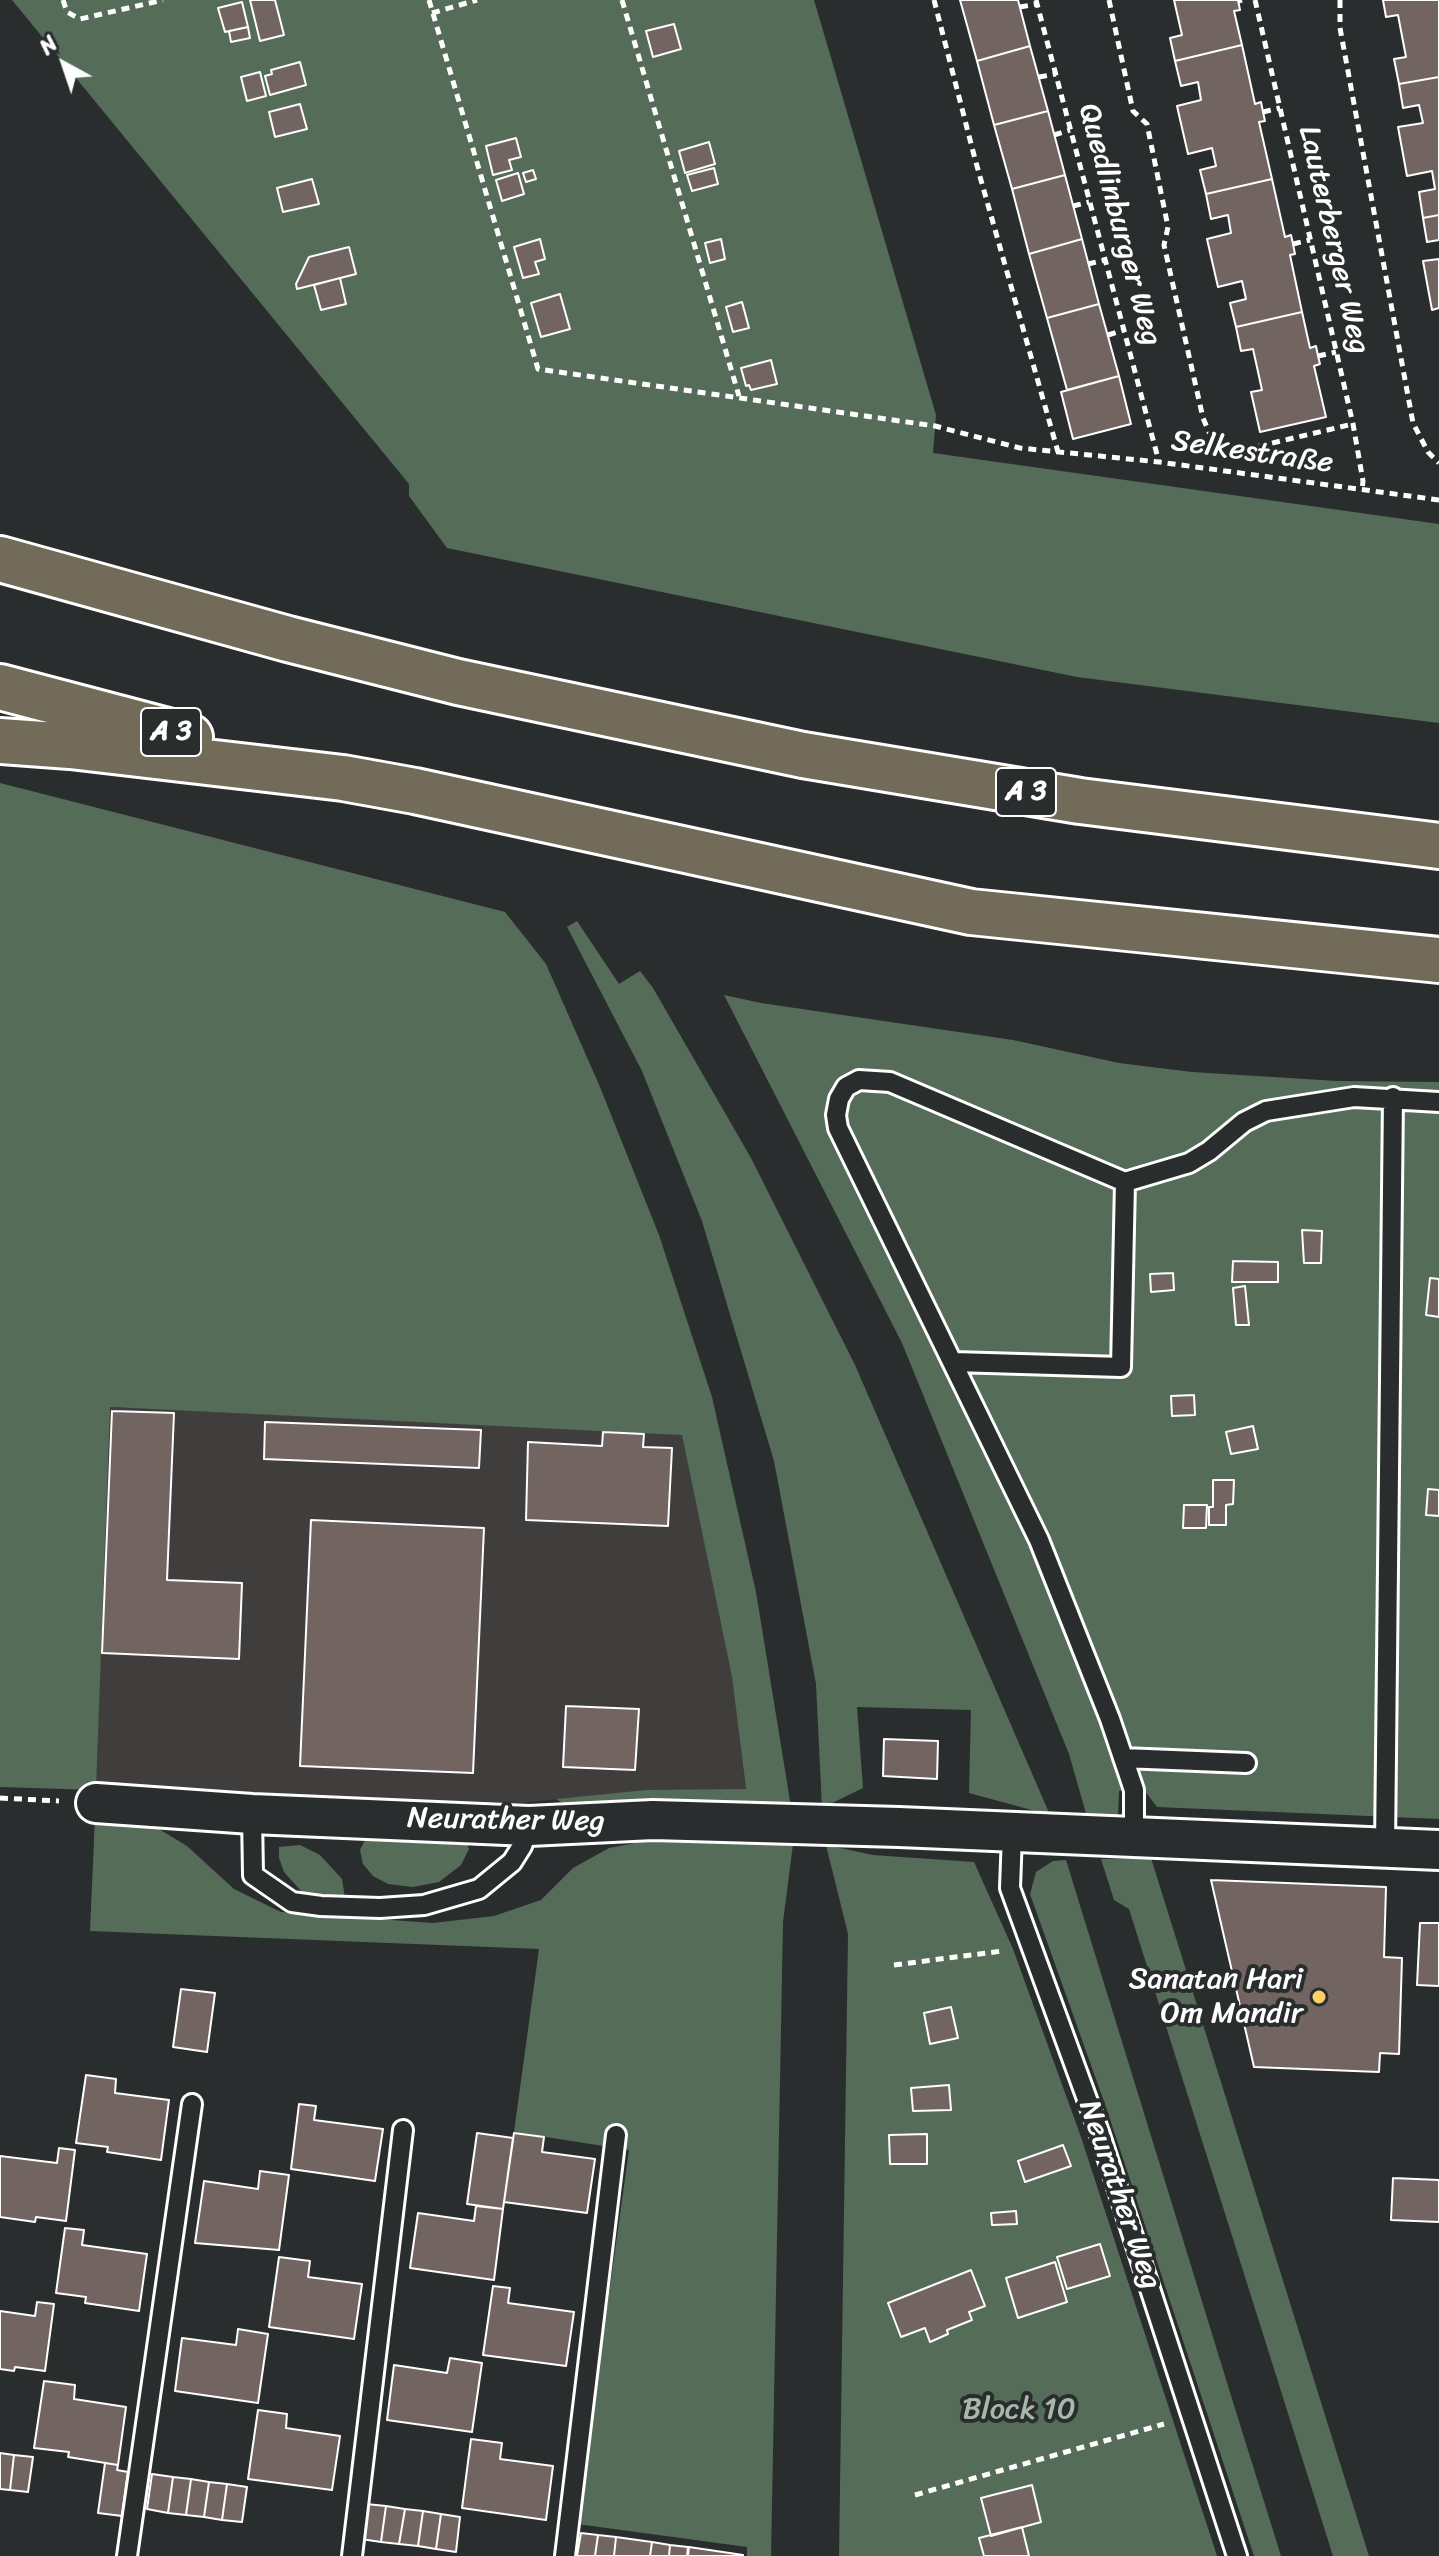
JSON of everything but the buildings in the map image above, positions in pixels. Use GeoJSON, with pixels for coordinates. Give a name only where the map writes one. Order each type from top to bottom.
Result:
{"type":"FeatureCollection","features":[{"type":"Feature","properties":{"kind":"highway","name":"A 3"},"geometry":{"type":"LineString","coordinates":[[0,559],[288,639],[458,682],[803,755],[1080,801],[1439,846]]}},
{"type":"Feature","properties":{"kind":"highway","name":"A 3"},"geometry":{"type":"LineString","coordinates":[[0,687],[343,778],[971,912],[1439,960]]}},
{"type":"Feature","properties":{"kind":"highway"},"geometry":{"type":"LineString","coordinates":[[0,741],[70,746],[343,778]]}},
{"type":"Feature","properties":{"kind":"street","name":"Neurather Weg"},"geometry":{"type":"LineString","coordinates":[[96,1803],[252,1814],[529,1826],[653,1820],[1439,1850]]}},
{"type":"Feature","properties":{"kind":"lane"},"geometry":{"type":"LineString","coordinates":[[1142,1839],[1134,1790],[1110,1719],[1039,1540],[838,1128],[836,1115],[839,1099],[846,1087],[859,1080],[890,1082],[1125,1182],[1189,1163],[1244,1122],[1266,1111],[1354,1097],[1439,1102]]}},
{"type":"Feature","properties":{"kind":"lane"},"geometry":{"type":"LineString","coordinates":[[1385,1848],[1393,1097]]}},
{"type":"Feature","properties":{"kind":"lane"},"geometry":{"type":"LineString","coordinates":[[954,1362],[1121,1367],[1125,1182]]}},
{"type":"Feature","properties":{"kind":"lane"},"geometry":{"type":"LineString","coordinates":[[1123,1758],[1246,1763]]}},
{"type":"Feature","properties":{"kind":"lane"},"geometry":{"type":"LineString","coordinates":[[252,1814],[253,1875],[292,1902],[321,1906],[380,1908],[424,1905],[479,1889],[512,1862],[529,1826]]}},
{"type":"Feature","properties":{"kind":"lane","name":"Neurather Weg"},"geometry":{"type":"LineString","coordinates":[[1012,1834],[1010,1888],[1099,2132],[1237,2556]]}},
{"type":"Feature","properties":{"kind":"lane"},"geometry":{"type":"LineString","coordinates":[[127,2556],[192,2104]]}},
{"type":"Feature","properties":{"kind":"lane"},"geometry":{"type":"LineString","coordinates":[[352,2556],[403,2130]]}},
{"type":"Feature","properties":{"kind":"lane"},"geometry":{"type":"LineString","coordinates":[[565,2556],[616,2135]]}},
{"type":"Feature","properties":{"kind":"path"},"geometry":{"type":"LineString","coordinates":[[63,0],[67,12],[80,19],[163,0]]}},
{"type":"Feature","properties":{"kind":"path"},"geometry":{"type":"LineString","coordinates":[[429,0],[432,13],[477,0]]}},
{"type":"Feature","properties":{"kind":"path"},"geometry":{"type":"LineString","coordinates":[[622,0],[739,396]]}},
{"type":"Feature","properties":{"kind":"path"},"geometry":{"type":"LineString","coordinates":[[934,0],[979,174],[1058,452]]}},
{"type":"Feature","properties":{"kind":"path"},"geometry":{"type":"LineString","coordinates":[[1109,0],[1133,111],[1147,124],[1168,227],[1164,245],[1203,418],[1209,432],[1221,443],[1236,449],[1247,449],[1353,424]]}},
{"type":"Feature","properties":{"kind":"path","name":"Lauterberger Weg"},"geometry":{"type":"LineString","coordinates":[[1255,0],[1353,424],[1362,490]]}},
{"type":"Feature","properties":{"kind":"path"},"geometry":{"type":"LineString","coordinates":[[1340,0],[1340,28],[1413,423],[1428,452],[1439,463]]}},
{"type":"Feature","properties":{"kind":"path"},"geometry":{"type":"LineString","coordinates":[[1020,7],[1036,2]]}},
{"type":"Feature","properties":{"kind":"path","name":"Quedlinburger Weg"},"geometry":{"type":"LineString","coordinates":[[1036,2],[1159,462]]}},
{"type":"Feature","properties":{"kind":"path","name":"Selkestraße"},"geometry":{"type":"LineString","coordinates":[[432,13],[538,369],[935,426],[1020,448],[1159,462],[1439,500]]}},
{"type":"Feature","properties":{"kind":"path"},"geometry":{"type":"LineString","coordinates":[[1039,77],[1056,74]]}},
{"type":"Feature","properties":{"kind":"path"},"geometry":{"type":"LineString","coordinates":[[1263,112],[1280,108]]}},
{"type":"Feature","properties":{"kind":"path"},"geometry":{"type":"LineString","coordinates":[[1054,135],[1070,130]]}},
{"type":"Feature","properties":{"kind":"path"},"geometry":{"type":"LineString","coordinates":[[1073,206],[1089,202]]}},
{"type":"Feature","properties":{"kind":"path"},"geometry":{"type":"LineString","coordinates":[[1293,244],[1310,240]]}},
{"type":"Feature","properties":{"kind":"path"},"geometry":{"type":"LineString","coordinates":[[1088,264],[1105,260]]}},
{"type":"Feature","properties":{"kind":"path"},"geometry":{"type":"LineString","coordinates":[[1108,335],[1124,330]]}},
{"type":"Feature","properties":{"kind":"path"},"geometry":{"type":"LineString","coordinates":[[1318,356],[1336,352]]}},
{"type":"Feature","properties":{"kind":"path"},"geometry":{"type":"LineString","coordinates":[[0,1798],[96,1803]]}},
{"type":"Feature","properties":{"kind":"path"},"geometry":{"type":"LineString","coordinates":[[894,1965],[1030,1944]]}},
{"type":"Feature","properties":{"kind":"path"},"geometry":{"type":"LineString","coordinates":[[915,2495],[1192,2415]]}},
{"type":"Feature","properties":{"kind":"shaded area"},"geometry":{"type":"Polygon","coordinates":[[[109,1407],[682,1434],[732,1677],[746,1790],[646,1790],[520,1803],[96,1790],[109,1407]]]}},
{"type":"Feature","properties":{"kind":"green space"},"geometry":{"type":"Polygon","coordinates":[[[12,0],[814,0],[936,415],[933,453],[1439,524],[1439,723],[1077,677],[447,548],[409,496],[409,484],[12,0]]]}},
{"type":"Feature","properties":{"kind":"green space"},"geometry":{"type":"Polygon","coordinates":[[[0,783],[505,912],[546,964],[600,1087],[659,1235],[712,1397],[756,1592],[791,1807],[748,1804],[571,1808],[556,1799],[646,1790],[746,1789],[732,1677],[682,1435],[110,1407],[96,1790],[0,1787],[0,783]]]}},
{"type":"Feature","properties":{"kind":"green space"},"geometry":{"type":"Polygon","coordinates":[[[577,921],[619,984],[640,971],[653,988],[751,1158],[855,1365],[1050,1815],[969,1793],[971,1710],[857,1707],[863,1788],[822,1808],[816,1684],[774,1461],[702,1221],[642,1071],[567,927],[577,921]]]}},
{"type":"Feature","properties":{"kind":"green space"},"geometry":{"type":"Polygon","coordinates":[[[724,995],[1013,1040],[1119,1063],[1192,1072],[1337,1081],[1439,1082],[1439,1819],[1157,1807],[1144,1790],[1119,1791],[1118,1816],[1087,1817],[1069,1754],[902,1343],[724,995]]]}},
{"type":"Feature","properties":{"kind":"green space"},"geometry":{"type":"Polygon","coordinates":[[[95,1817],[149,1823],[187,1846],[234,1889],[281,1912],[433,1923],[494,1916],[541,1900],[573,1868],[609,1848],[657,1839],[793,1844],[783,1922],[771,2556],[747,2556],[747,2547],[577,2524],[629,2150],[514,2132],[539,1949],[90,1931],[95,1817]]]}},
{"type":"Feature","properties":{"kind":"green space"},"geometry":{"type":"Polygon","coordinates":[[[461,1831],[469,1849],[461,1865],[439,1882],[413,1887],[388,1884],[373,1876],[363,1864],[360,1850],[367,1836],[461,1831]]]}},
{"type":"Feature","properties":{"kind":"green space"},"geometry":{"type":"Polygon","coordinates":[[[300,1845],[320,1855],[342,1879],[345,1898],[302,1892],[284,1872],[279,1847],[300,1845]]]}},
{"type":"Feature","properties":{"kind":"green space","name":"Block 10"},"geometry":{"type":"Polygon","coordinates":[[[826,1845],[873,1855],[974,1862],[1013,1949],[1081,2137],[1217,2556],[839,2556],[848,1934],[826,1845]]]}},
{"type":"Feature","properties":{"kind":"green space"},"geometry":{"type":"Polygon","coordinates":[[[1151,1858],[1369,2556],[1333,2556],[1129,1909],[1114,1900],[1101,1859],[1151,1858]]]}},
{"type":"Feature","properties":{"kind":"green space"},"geometry":{"type":"Polygon","coordinates":[[[1066,1860],[1281,2556],[1254,2556],[1107,2110],[1030,1894],[1036,1872],[1053,1861],[1066,1860]]]}},
{"type":"Feature","properties":{"kind":"place","name":"Sanatan Hari Om Mandir"},"geometry":{"type":"Point","coordinates":[1319,1997]}}]}
